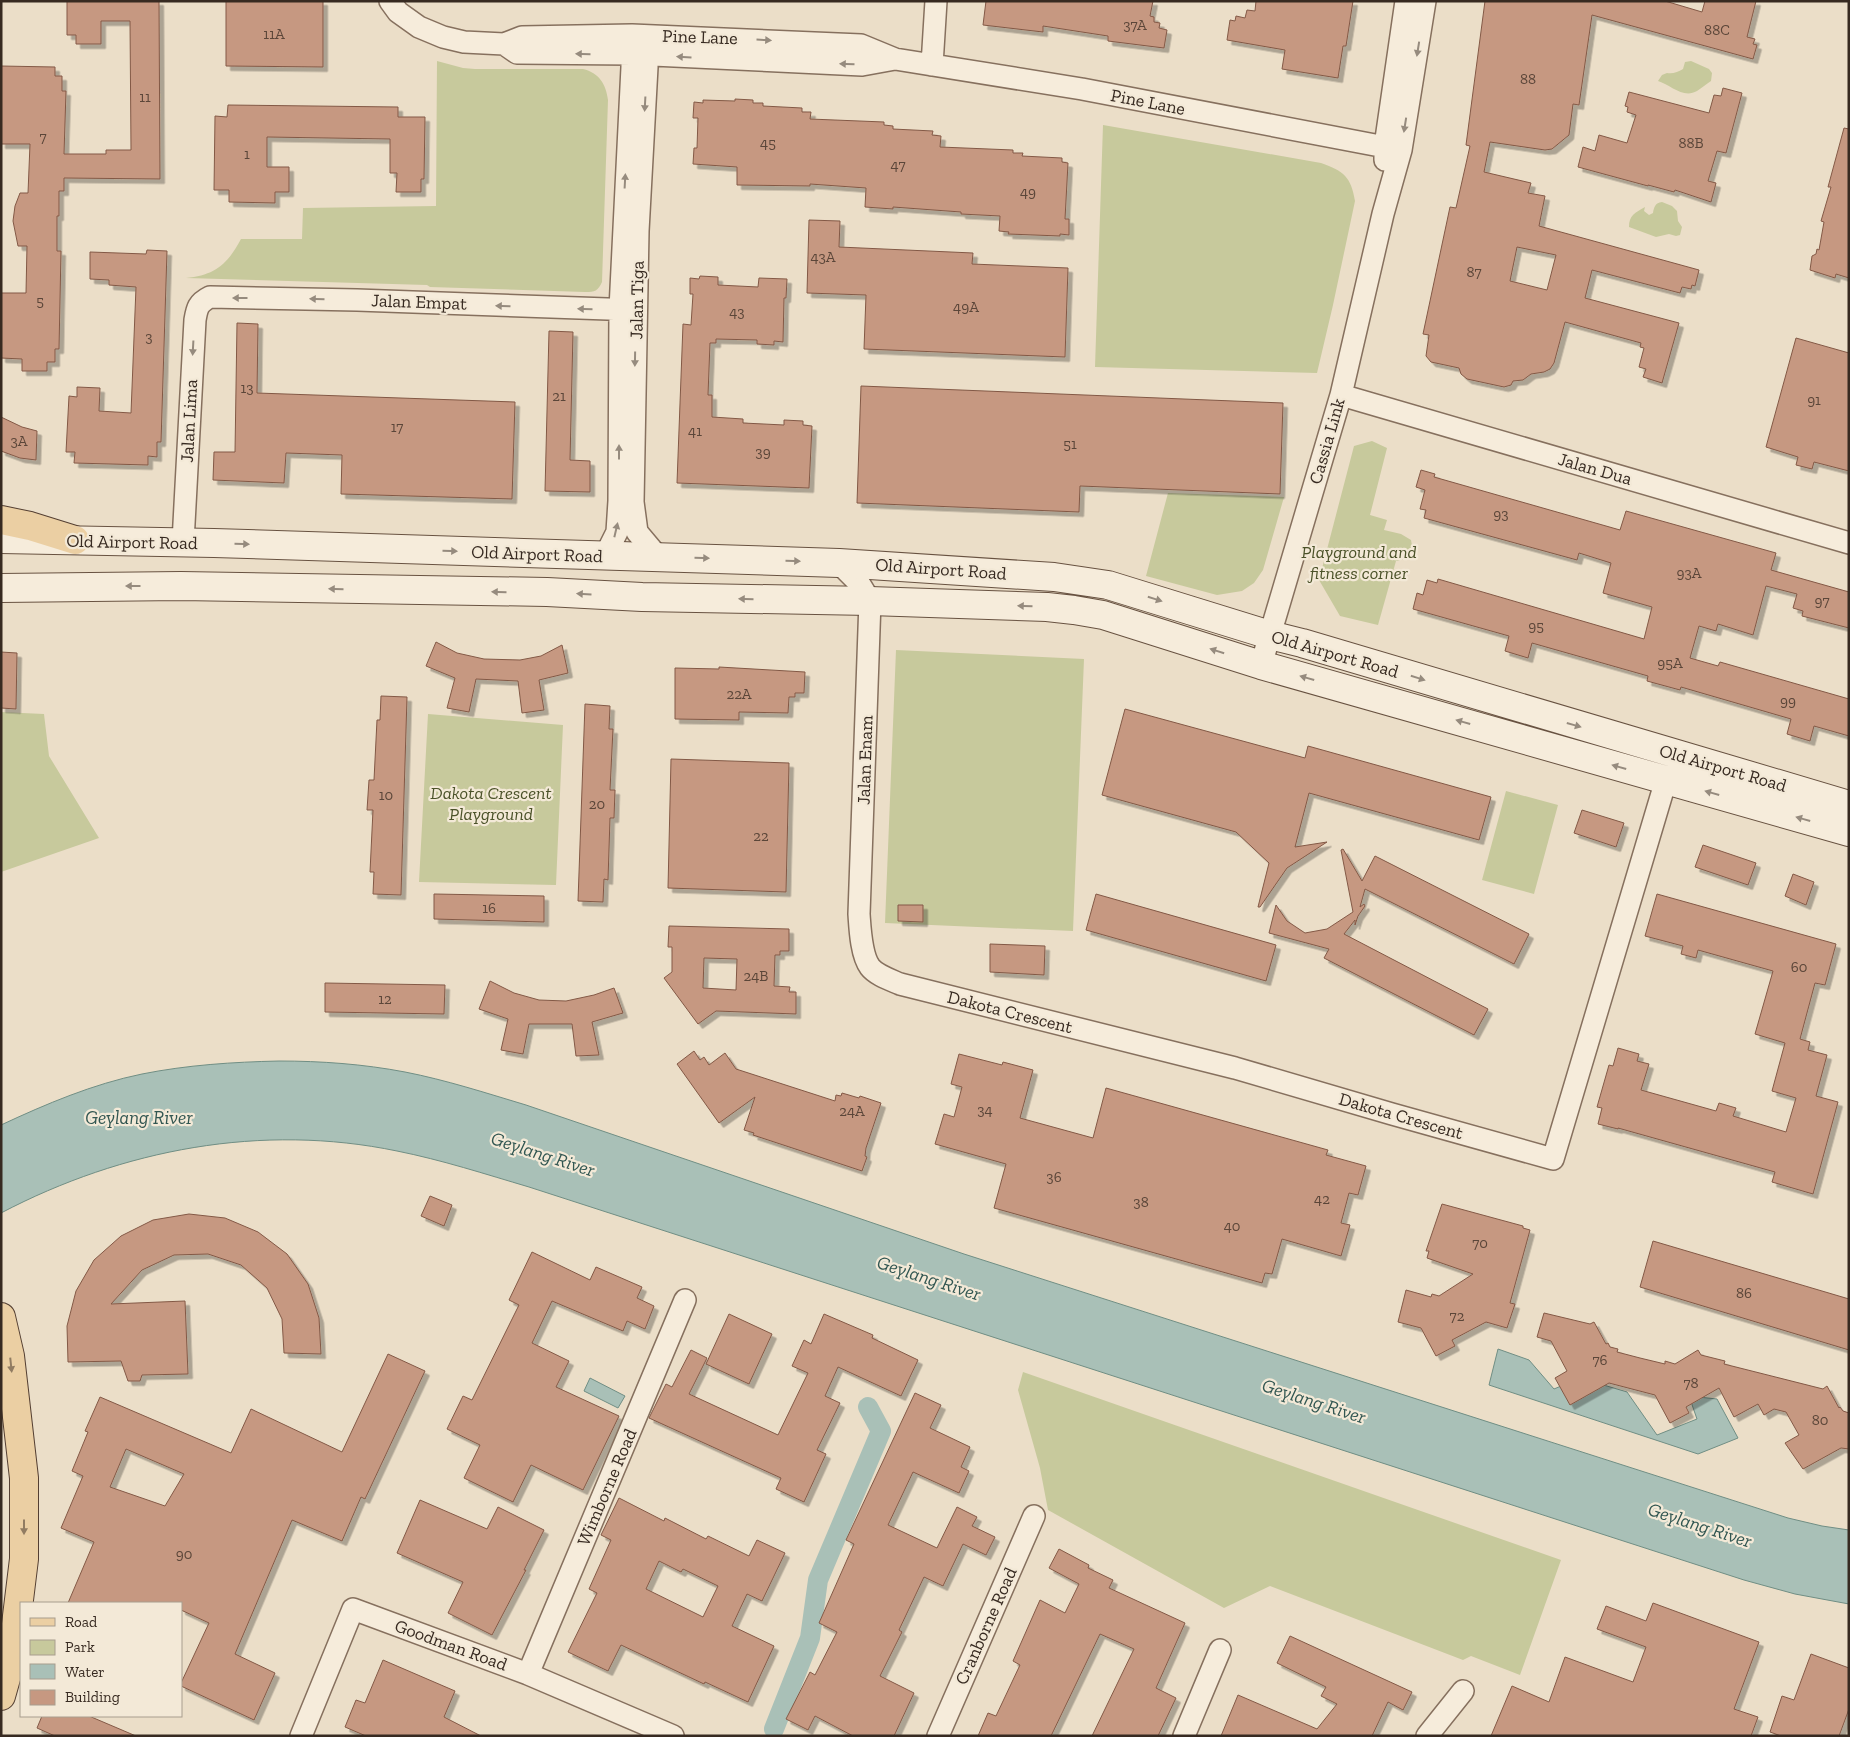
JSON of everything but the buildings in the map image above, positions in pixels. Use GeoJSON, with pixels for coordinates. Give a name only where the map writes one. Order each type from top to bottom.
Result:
{"type":"FeatureCollection","features":[{"type":"Feature","properties":{"kind":"main road"},"geometry":{"type":"LineString","coordinates":[[1,520],[30,526],[75,540]]}},
{"type":"Feature","properties":{"kind":"main road","name":"Old Airport Road"},"geometry":{"type":"LineString","coordinates":[[1,539],[183,542],[839,563],[1054,577],[1108,585],[1270,635],[1849,805]]}},
{"type":"Feature","properties":{"kind":"main road","name":"Old Airport Road"},"geometry":{"type":"LineString","coordinates":[[1,588],[181,586],[547,592],[642,597],[870,601],[1047,607],[1074,610],[1103,615],[1261,665],[1849,832]]}},
{"type":"Feature","properties":{"kind":"main road"},"geometry":{"type":"LineString","coordinates":[[1,1317],[10,1356],[24,1478],[24,1558],[12,1657],[1,1696]]}},
{"type":"Feature","properties":{"kind":"street","name":"Pine Lane"},"geometry":{"type":"LineString","coordinates":[[390,1],[398,12],[420,27],[443,37],[464,42],[504,44],[517,53],[639,45],[862,64],[895,59],[1082,89],[1393,148]]}},
{"type":"Feature","properties":{"kind":"street"},"geometry":{"type":"LineString","coordinates":[[932,65],[936,1]]}},
{"type":"Feature","properties":{"kind":"street","name":"Cassia Link"},"geometry":{"type":"LineString","coordinates":[[1261,665],[1340,395],[1383,214],[1393,148],[1406,1]]}},
{"type":"Feature","properties":{"kind":"street","name":"Cassia Link"},"geometry":{"type":"LineString","coordinates":[[1393,148],[1425,1]]}},
{"type":"Feature","properties":{"kind":"street","name":"Jalan Tiga"},"geometry":{"type":"LineString","coordinates":[[604,556],[617,532],[628,310],[638,231],[647,66],[639,45]]}},
{"type":"Feature","properties":{"kind":"street","name":"Jalan Empat"},"geometry":{"type":"LineString","coordinates":[[202,301],[210,297],[278,298],[628,310]]}},
{"type":"Feature","properties":{"kind":"street","name":"Jalan Lima"},"geometry":{"type":"LineString","coordinates":[[183,542],[195,320],[197,307],[202,301]]}},
{"type":"Feature","properties":{"kind":"street","name":"Jalan Tiga"},"geometry":{"type":"LineString","coordinates":[[628,310],[633,502],[637,532],[658,557]]}},
{"type":"Feature","properties":{"kind":"street","name":"Jalan Dua"},"geometry":{"type":"LineString","coordinates":[[1340,395],[1849,543]]}},
{"type":"Feature","properties":{"kind":"street"},"geometry":{"type":"LineString","coordinates":[[839,563],[859,583],[870,601]]}},
{"type":"Feature","properties":{"kind":"street","name":"Jalan Enam"},"geometry":{"type":"LineString","coordinates":[[870,601],[859,914],[861,944],[870,967]]}},
{"type":"Feature","properties":{"kind":"street","name":"Dakota Crescent"},"geometry":{"type":"LineString","coordinates":[[870,967],[900,984],[1235,1068],[1392,1114],[1553,1158],[1666,780]]}},
{"type":"Feature","properties":{"kind":"street","name":"Wimborne Road"},"geometry":{"type":"LineString","coordinates":[[528,1674],[685,1300]]}},
{"type":"Feature","properties":{"kind":"street","name":"Cranborne Road"},"geometry":{"type":"LineString","coordinates":[[938,1736],[1034,1516]]}},
{"type":"Feature","properties":{"kind":"street","name":"Goodman Road"},"geometry":{"type":"LineString","coordinates":[[301,1736],[353,1610],[528,1674],[674,1736]]}},
{"type":"Feature","properties":{"kind":"street"},"geometry":{"type":"LineString","coordinates":[[1184,1736],[1220,1650]]}},
{"type":"Feature","properties":{"kind":"street"},"geometry":{"type":"LineString","coordinates":[[1427,1736],[1463,1691]]}},
{"type":"Feature","properties":{"kind":"green space"},"geometry":{"type":"Polygon","coordinates":[[[437,61],[475,69],[583,69],[593,73],[601,80],[606,89],[608,100],[602,282],[598,289],[585,292],[186,278],[205,274],[219,267],[231,256],[241,239],[302,239],[303,208],[436,206],[437,61]]]}},
{"type":"Feature","properties":{"kind":"green space"},"geometry":{"type":"Polygon","coordinates":[[[1691,61],[1709,69],[1712,73],[1711,81],[1697,91],[1692,93],[1682,92],[1658,81],[1662,75],[1679,71],[1683,69],[1685,62],[1691,61]]]}},
{"type":"Feature","properties":{"kind":"green space"},"geometry":{"type":"Polygon","coordinates":[[[1103,125],[1321,163],[1341,172],[1345,176],[1351,186],[1355,201],[1317,373],[1095,367],[1103,125]]]}},
{"type":"Feature","properties":{"kind":"green space"},"geometry":{"type":"Polygon","coordinates":[[[1662,202],[1672,206],[1677,211],[1678,221],[1682,227],[1680,235],[1669,234],[1656,237],[1629,227],[1631,217],[1636,213],[1645,207],[1644,211],[1649,215],[1653,213],[1656,204],[1662,202]]]}},
{"type":"Feature","properties":{"kind":"green space","name":"Playground and fitness corner"},"geometry":{"type":"Polygon","coordinates":[[[1372,441],[1387,448],[1370,515],[1387,520],[1384,530],[1401,534],[1411,540],[1413,551],[1405,559],[1396,561],[1378,625],[1340,616],[1319,580],[1354,446],[1372,441]]]}},
{"type":"Feature","properties":{"kind":"green space"},"geometry":{"type":"Polygon","coordinates":[[[1168,493],[1284,497],[1263,570],[1254,583],[1242,591],[1217,595],[1146,576],[1168,493]]]}},
{"type":"Feature","properties":{"kind":"green space"},"geometry":{"type":"Polygon","coordinates":[[[896,650],[1084,659],[1073,931],[885,923],[896,650]]]}},
{"type":"Feature","properties":{"kind":"green space"},"geometry":{"type":"Polygon","coordinates":[[[1,712],[44,714],[49,756],[99,838],[1,872],[1,712]]]}},
{"type":"Feature","properties":{"kind":"green space","name":"Dakota Crescent Playground"},"geometry":{"type":"Polygon","coordinates":[[[428,714],[563,725],[556,885],[419,882],[428,714]]]}},
{"type":"Feature","properties":{"kind":"green space"},"geometry":{"type":"Polygon","coordinates":[[[1506,791],[1558,805],[1534,894],[1482,880],[1506,791]]]}},
{"type":"Feature","properties":{"kind":"green space"},"geometry":{"type":"Polygon","coordinates":[[[1023,1372],[1561,1560],[1520,1675],[1471,1656],[1463,1660],[1270,1586],[1224,1608],[1048,1510],[1040,1468],[1018,1390],[1023,1372]]]}},
{"type":"Feature","properties":{"kind":"water","name":"Geylang River"},"geometry":{"type":"Polygon","coordinates":[[[279,1061],[342,1064],[389,1069],[481,1091],[964,1254],[1788,1518],[1849,1530],[1849,1604],[1795,1594],[1744,1580],[529,1187],[447,1163],[397,1151],[346,1143],[295,1140],[245,1141],[194,1148],[144,1158],[95,1172],[1,1213],[1,1125],[70,1095],[124,1078],[193,1066],[279,1061]]]}},
{"type":"Feature","properties":{"kind":"water"},"geometry":{"type":"Polygon","coordinates":[[[1498,1349],[1529,1360],[1554,1389],[1580,1378],[1627,1392],[1657,1435],[1697,1419],[1689,1396],[1717,1399],[1738,1438],[1698,1454],[1489,1385],[1498,1349]]]}},
{"type":"Feature","properties":{"kind":"water"},"geometry":{"type":"Polygon","coordinates":[[[590,1378],[625,1396],[618,1408],[584,1391],[590,1378]]]}},
{"type":"Feature","properties":{"kind":"waterway"},"geometry":{"type":"LineString","coordinates":[[774,1729],[810,1638],[818,1580],[881,1431],[868,1407]]}}]}
